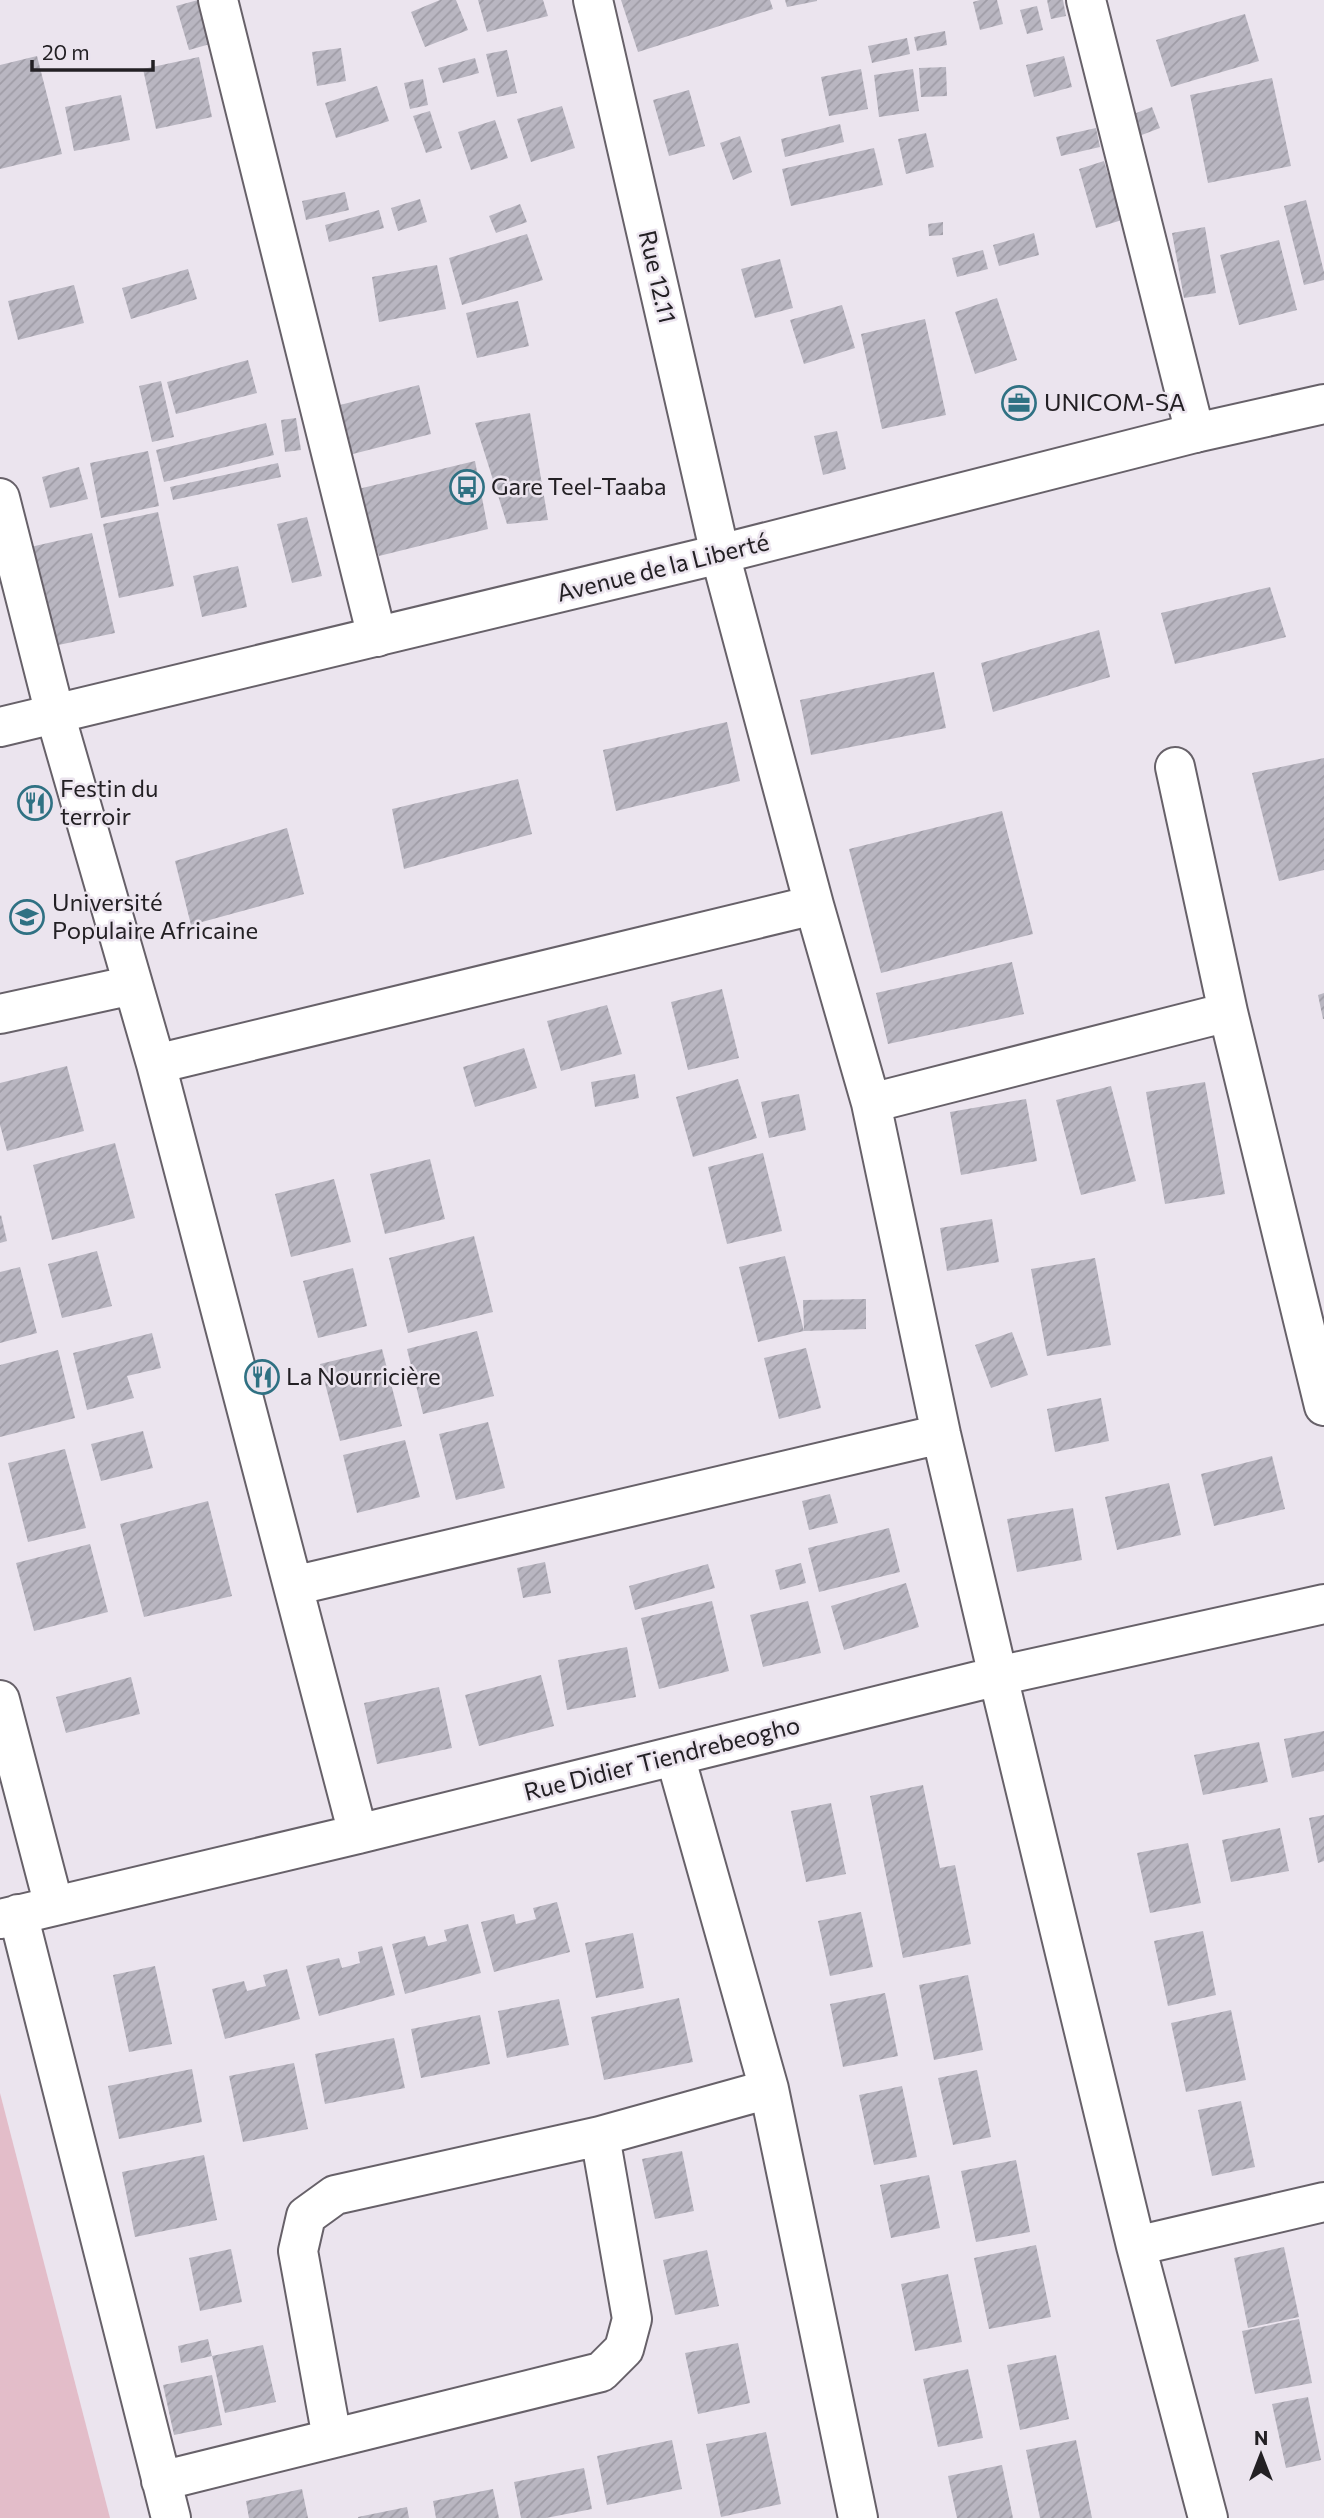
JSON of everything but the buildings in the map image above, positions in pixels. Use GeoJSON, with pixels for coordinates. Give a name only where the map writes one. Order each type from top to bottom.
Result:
{"type":"FeatureCollection","features":[{"type":"Feature","properties":{"kind":"street"},"geometry":{"type":"LineString","coordinates":[[218,0],[377,637]]}},
{"type":"Feature","properties":{"kind":"street","name":"Rue 12.11"},"geometry":{"type":"LineString","coordinates":[[593,0],[720,554],[814,905],[871,1103],[941,1434],[998,1676],[1136,2246],[1208,2518]]}},
{"type":"Feature","properties":{"kind":"street"},"geometry":{"type":"LineString","coordinates":[[1086,0],[1195,433]]}},
{"type":"Feature","properties":{"kind":"street","name":"Avenue de la Liberté"},"geometry":{"type":"LineString","coordinates":[[0,727],[720,554],[1195,433],[1324,404]]}},
{"type":"Feature","properties":{"kind":"street"},"geometry":{"type":"LineString","coordinates":[[0,498],[55,714],[156,1064],[358,1834]]}},
{"type":"Feature","properties":{"kind":"street"},"geometry":{"type":"LineString","coordinates":[[1175,767],[1228,1013],[1324,1406]]}},
{"type":"Feature","properties":{"kind":"street"},"geometry":{"type":"LineString","coordinates":[[156,1064],[814,905]]}},
{"type":"Feature","properties":{"kind":"street"},"geometry":{"type":"LineString","coordinates":[[0,1014],[133,985]]}},
{"type":"Feature","properties":{"kind":"street"},"geometry":{"type":"LineString","coordinates":[[871,1103],[1228,1013]]}},
{"type":"Feature","properties":{"kind":"street"},"geometry":{"type":"LineString","coordinates":[[293,1586],[941,1434]]}},
{"type":"Feature","properties":{"kind":"street","name":"Rue Didier Tiendrebeogho"},"geometry":{"type":"LineString","coordinates":[[24,1913],[358,1834],[998,1676],[1324,1604]]}},
{"type":"Feature","properties":{"kind":"street"},"geometry":{"type":"LineString","coordinates":[[0,1700],[24,1913],[170,2518]]}},
{"type":"Feature","properties":{"kind":"street"},"geometry":{"type":"LineString","coordinates":[[675,1756],[769,2089],[858,2518]]}},
{"type":"Feature","properties":{"kind":"street"},"geometry":{"type":"LineString","coordinates":[[332,2438],[298,2251],[306,2216],[335,2194],[600,2136],[769,2089]]}},
{"type":"Feature","properties":{"kind":"street"},"geometry":{"type":"LineString","coordinates":[[161,2482],[601,2372],[624,2349],[632,2319],[600,2136]]}},
{"type":"Feature","properties":{"kind":"street"},"geometry":{"type":"LineString","coordinates":[[1136,2246],[1324,2202]]}},
{"type":"Feature","properties":{"kind":"shaded area"},"geometry":{"type":"Polygon","coordinates":[[[0,2093],[110,2518],[0,2518],[0,2093]]]}},
{"type":"Feature","properties":{"kind":"place","name":"UNICOM-SA"},"geometry":{"type":"Point","coordinates":[1019,403]}},
{"type":"Feature","properties":{"kind":"place","name":"Gare Teel-Taaba"},"geometry":{"type":"Point","coordinates":[467,487]}},
{"type":"Feature","properties":{"kind":"place","name":"Festin du terroir"},"geometry":{"type":"Point","coordinates":[35,803]}},
{"type":"Feature","properties":{"kind":"place","name":"Université Populaire Africaine"},"geometry":{"type":"Point","coordinates":[27,917]}},
{"type":"Feature","properties":{"kind":"place","name":"La Nourricière"},"geometry":{"type":"Point","coordinates":[262,1377]}}]}
